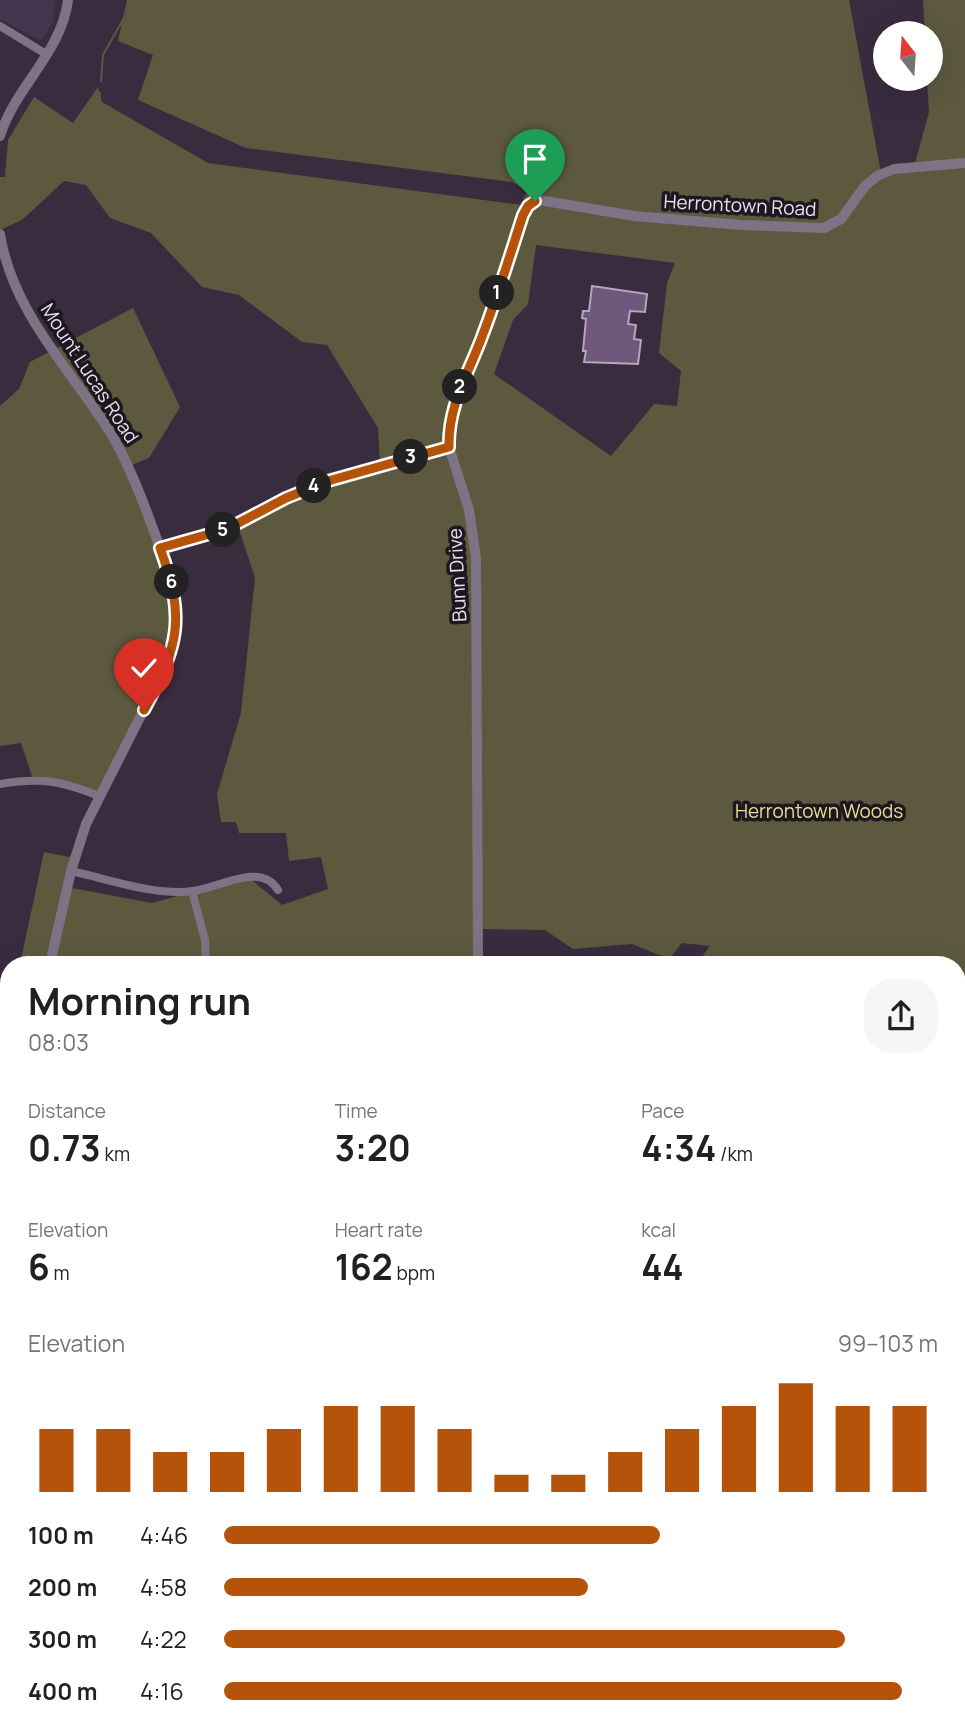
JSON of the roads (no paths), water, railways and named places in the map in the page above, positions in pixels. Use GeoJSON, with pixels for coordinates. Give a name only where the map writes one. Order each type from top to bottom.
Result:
{"type":"FeatureCollection","features":[{"type":"Feature","properties":{"kind":"street"},"geometry":{"type":"LineString","coordinates":[[0,136],[18,95],[64,22],[68,0]]}},
{"type":"Feature","properties":{"kind":"street"},"geometry":{"type":"LineString","coordinates":[[0,26],[46,54]]}},
{"type":"Feature","properties":{"kind":"street","name":"Herrontown Road"},"geometry":{"type":"LineString","coordinates":[[532,203],[546,201],[601,212],[674,220],[824,228],[841,219],[865,186],[877,176],[894,169],[965,163]]}},
{"type":"Feature","properties":{"kind":"street","name":"Bunn Drive"},"geometry":{"type":"LineString","coordinates":[[478,956],[476,558],[469,510],[449,447],[450,420],[456,397],[479,345],[523,215],[532,203]]}},
{"type":"Feature","properties":{"kind":"street","name":"Mount Lucas Road"},"geometry":{"type":"LineString","coordinates":[[0,234],[2,258],[36,326],[121,451],[160,548],[176,600],[173,645],[164,672],[86,824],[71,871],[52,956]]}},
{"type":"Feature","properties":{"kind":"street"},"geometry":{"type":"LineString","coordinates":[[160,548],[227,529],[286,498],[328,481],[449,447]]}},
{"type":"Feature","properties":{"kind":"street"},"geometry":{"type":"LineString","coordinates":[[0,784],[25,780],[53,781],[74,785],[99,796]]}},
{"type":"Feature","properties":{"kind":"street"},"geometry":{"type":"LineString","coordinates":[[71,871],[158,890],[192,891],[259,876],[270,880],[278,890]]}},
{"type":"Feature","properties":{"kind":"street"},"geometry":{"type":"LineString","coordinates":[[192,891],[205,940],[206,956]]}},
{"type":"Feature","properties":{"kind":"waterway"},"geometry":{"type":"LineString","coordinates":[[101,81],[103,55],[134,0]]}},
{"type":"Feature","properties":{"kind":"waterway"},"geometry":{"type":"LineString","coordinates":[[100,93],[98,136],[145,176],[185,229]]}},
{"type":"Feature","properties":{"kind":"park label","name":"Herrontown Woods"},"geometry":{"type":"Point","coordinates":[819,811]}}]}
